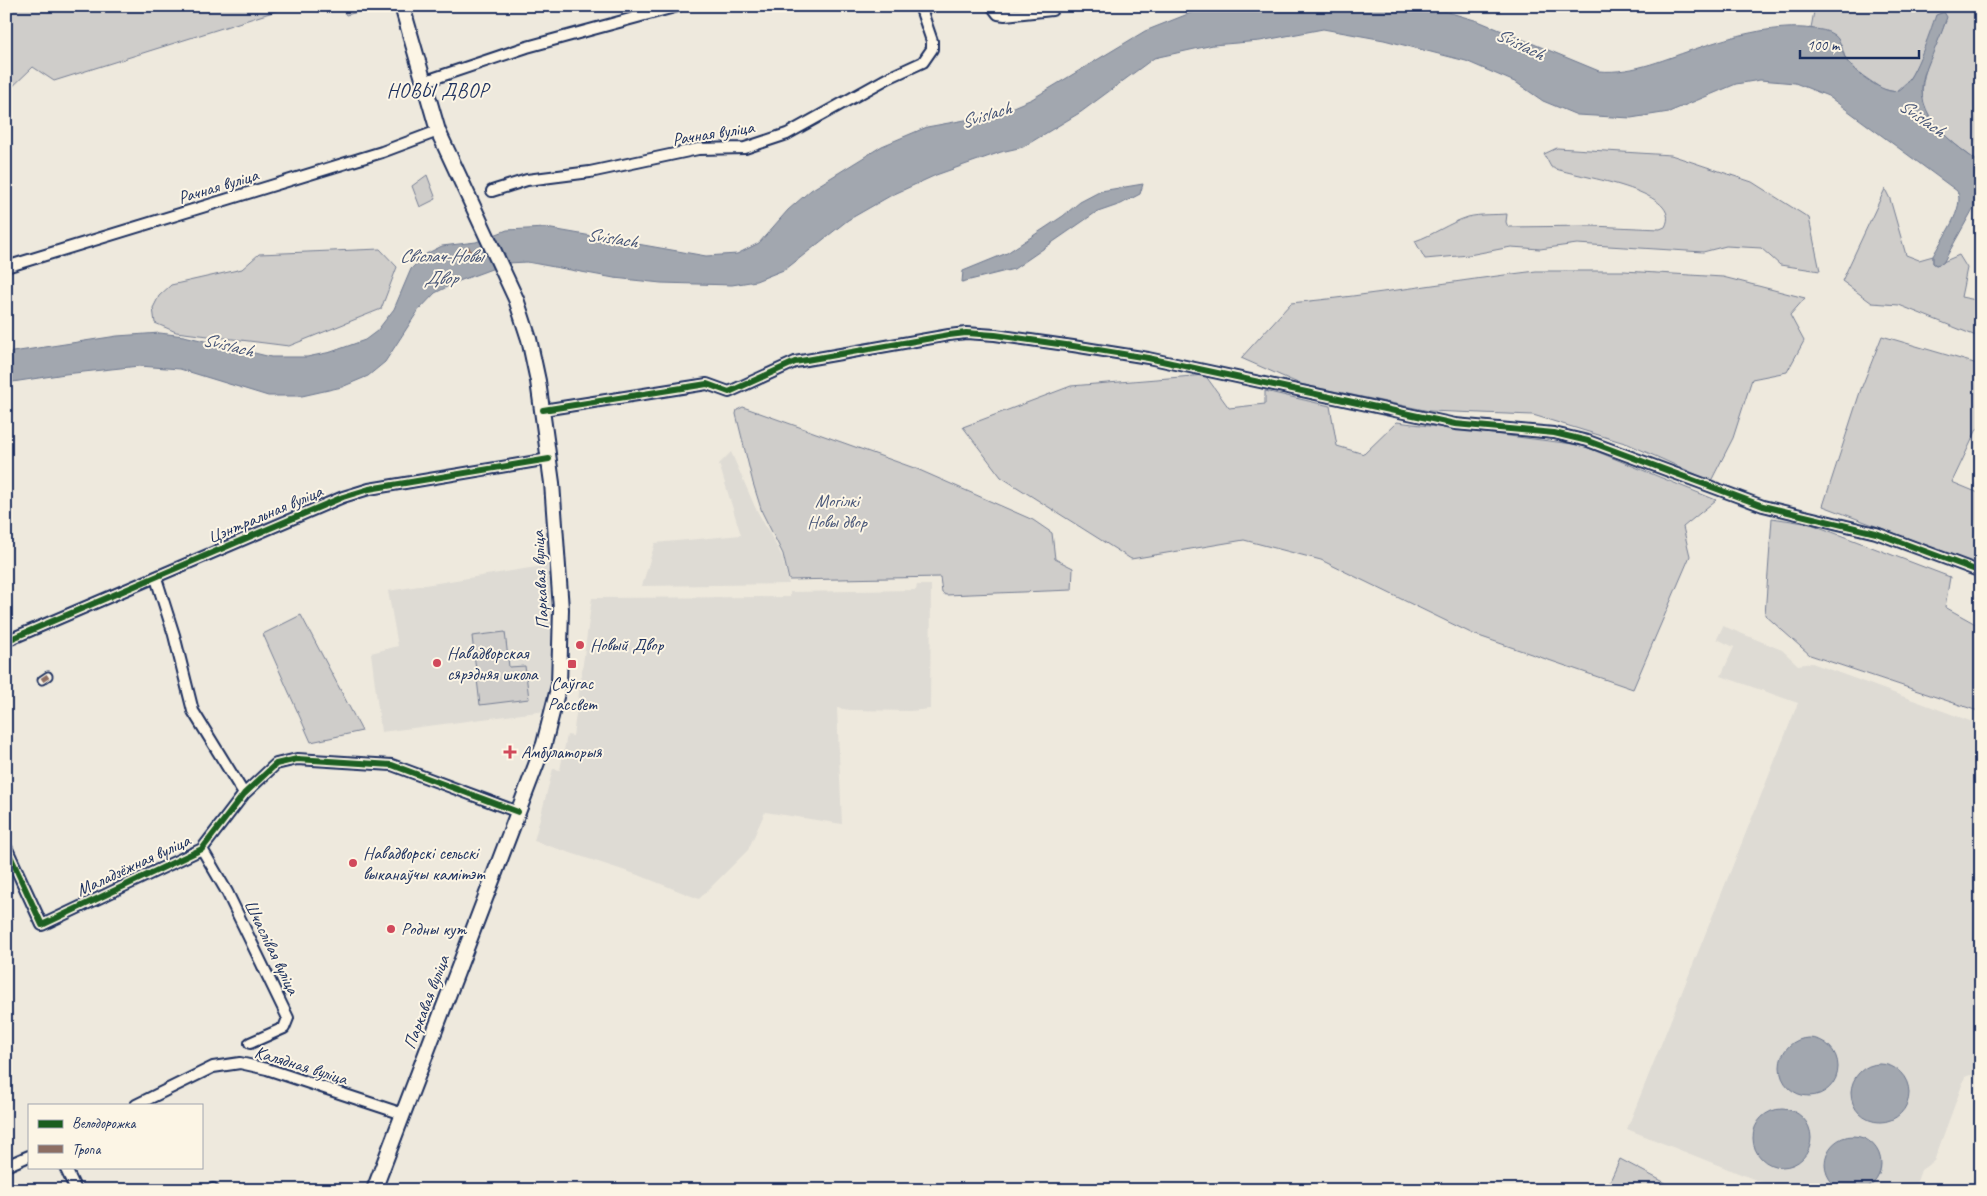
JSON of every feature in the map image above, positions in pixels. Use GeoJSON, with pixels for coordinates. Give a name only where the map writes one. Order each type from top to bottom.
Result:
{"type":"FeatureCollection","features":[{"type":"Feature","properties":{"kind":"main road","name":"Паркавая вуліца"},"geometry":{"type":"LineString","coordinates":[[374,1190],[548,732],[560,685],[561,584],[543,410],[529,339],[516,299],[438,131],[402,6]]}},
{"type":"Feature","properties":{"kind":"street"},"geometry":{"type":"LineString","coordinates":[[423,82],[536,44],[678,6]]}},
{"type":"Feature","properties":{"kind":"street","name":"Рачная вуліца"},"geometry":{"type":"LineString","coordinates":[[492,191],[527,180],[590,172],[698,149],[745,148],[787,134],[888,78],[923,62],[932,49],[932,41],[920,6]]}},
{"type":"Feature","properties":{"kind":"street"},"geometry":{"type":"LineString","coordinates":[[992,6],[998,14],[1005,15],[1052,10]]}},
{"type":"Feature","properties":{"kind":"street","name":"Рачная вуліца"},"geometry":{"type":"LineString","coordinates":[[6,267],[382,152],[438,131]]}},
{"type":"Feature","properties":{"kind":"street"},"geometry":{"type":"LineString","coordinates":[[543,410],[706,384],[729,392],[795,362],[948,335],[966,333],[1003,336],[1148,358],[1455,424],[1554,433],[1588,441],[1764,506],[1876,533],[1981,572]]}},
{"type":"Feature","properties":{"kind":"street","name":"Цэнтральная вуліца"},"geometry":{"type":"LineString","coordinates":[[6,641],[318,507],[368,489],[549,459]]}},
{"type":"Feature","properties":{"kind":"street"},"geometry":{"type":"LineString","coordinates":[[156,578],[174,635],[193,711],[244,794]]}},
{"type":"Feature","properties":{"kind":"street","name":"Маладзёжная вуліца"},"geometry":{"type":"LineString","coordinates":[[6,847],[42,925],[202,849],[244,794],[276,764],[297,759],[368,762],[405,769],[518,812]]}},
{"type":"Feature","properties":{"kind":"street","name":"Шчаслівая вуліца"},"geometry":{"type":"LineString","coordinates":[[202,849],[227,892],[288,1018],[284,1028],[250,1043]]}},
{"type":"Feature","properties":{"kind":"street","name":"Калядная вуліца"},"geometry":{"type":"LineString","coordinates":[[138,1104],[213,1067],[240,1063],[267,1069],[403,1114]]}},
{"type":"Feature","properties":{"kind":"street"},"geometry":{"type":"LineString","coordinates":[[6,1166],[28,1156]]}},
{"type":"Feature","properties":{"kind":"street"},"geometry":{"type":"LineString","coordinates":[[65,1168],[76,1190]]}},
{"type":"Feature","properties":{"kind":"shaded area"},"geometry":{"type":"Polygon","coordinates":[[[731,452],[755,507],[782,556],[789,584],[642,586],[655,543],[741,535],[719,464],[731,452]]]}},
{"type":"Feature","properties":{"kind":"shaded area"},"geometry":{"type":"Polygon","coordinates":[[[549,565],[554,710],[381,732],[371,653],[398,646],[388,591],[549,565]]]}},
{"type":"Feature","properties":{"kind":"shaded area"},"geometry":{"type":"Polygon","coordinates":[[[917,585],[931,585],[930,709],[910,711],[837,708],[842,824],[765,812],[748,850],[699,899],[641,876],[534,841],[553,769],[560,770],[567,735],[573,736],[592,598],[790,597],[790,592],[916,590],[917,585]]]}},
{"type":"Feature","properties":{"kind":"shaded area"},"geometry":{"type":"Polygon","coordinates":[[[1723,626],[1782,650],[1798,665],[1812,663],[1981,725],[1981,1079],[1970,1075],[1965,1077],[1934,1161],[1921,1170],[1914,1190],[1781,1190],[1627,1129],[1798,703],[1721,676],[1734,647],[1717,639],[1723,626]]]}},
{"type":"Feature","properties":{"kind":"green space"},"geometry":{"type":"Polygon","coordinates":[[[6,6],[292,6],[54,81],[33,67],[6,93],[6,6]]]}},
{"type":"Feature","properties":{"kind":"green space"},"geometry":{"type":"Polygon","coordinates":[[[340,6],[382,6],[346,15],[340,6]]]}},
{"type":"Feature","properties":{"kind":"green space"},"geometry":{"type":"Polygon","coordinates":[[[1815,6],[1981,6],[1981,164],[1960,149],[1940,130],[1926,109],[1922,96],[1927,67],[1946,21],[1908,81],[1896,92],[1882,89],[1856,71],[1846,60],[1841,45],[1811,28],[1815,6]]]}},
{"type":"Feature","properties":{"kind":"green space"},"geometry":{"type":"Polygon","coordinates":[[[1557,148],[1671,155],[1752,182],[1809,218],[1820,271],[1780,265],[1761,248],[1726,246],[1703,252],[1577,244],[1540,249],[1511,247],[1469,255],[1425,259],[1415,241],[1468,217],[1477,215],[1507,214],[1506,222],[1508,227],[1592,226],[1660,229],[1665,227],[1667,214],[1658,202],[1642,193],[1551,167],[1544,154],[1557,148]]]}},
{"type":"Feature","properties":{"kind":"green space"},"geometry":{"type":"Polygon","coordinates":[[[427,175],[436,199],[420,207],[412,186],[427,175]]]}},
{"type":"Feature","properties":{"kind":"green space"},"geometry":{"type":"Polygon","coordinates":[[[1885,189],[1890,199],[1906,255],[1919,260],[1933,256],[1933,263],[1936,265],[1959,255],[1967,268],[1961,297],[1981,301],[1981,338],[1899,305],[1872,303],[1842,281],[1885,189]]]}},
{"type":"Feature","properties":{"kind":"green space"},"geometry":{"type":"Polygon","coordinates":[[[380,249],[397,267],[381,309],[289,346],[176,332],[155,323],[153,308],[159,296],[171,285],[242,269],[259,254],[380,249]]]}},
{"type":"Feature","properties":{"kind":"green space"},"geometry":{"type":"Polygon","coordinates":[[[1536,271],[1624,271],[1723,277],[1805,298],[1790,315],[1804,341],[1787,372],[1752,379],[1733,438],[1711,481],[1628,444],[1533,415],[1429,411],[1300,384],[1241,358],[1291,303],[1536,271]]]}},
{"type":"Feature","properties":{"kind":"green space"},"geometry":{"type":"Polygon","coordinates":[[[1882,336],[1981,365],[1981,427],[1977,429],[1952,482],[1981,494],[1981,566],[1823,506],[1861,389],[1882,336]]]}},
{"type":"Feature","properties":{"kind":"green space"},"geometry":{"type":"Polygon","coordinates":[[[1205,375],[1229,408],[1265,404],[1265,391],[1330,406],[1337,446],[1364,454],[1397,422],[1581,445],[1716,500],[1683,527],[1690,556],[1633,689],[1473,634],[1321,560],[1244,540],[1131,559],[1001,477],[963,427],[1071,386],[1205,375]]]}},
{"type":"Feature","properties":{"kind":"green space","name":"Могілкі Новы двор"},"geometry":{"type":"Polygon","coordinates":[[[743,407],[917,469],[1033,520],[1052,533],[1055,559],[1073,568],[1072,590],[946,595],[942,593],[940,577],[789,580],[783,554],[762,512],[753,483],[736,414],[737,410],[743,407]]]}},
{"type":"Feature","properties":{"kind":"green space"},"geometry":{"type":"Polygon","coordinates":[[[1772,518],[1811,524],[1950,577],[1945,607],[1981,627],[1981,712],[1810,655],[1765,615],[1772,518]]]}},
{"type":"Feature","properties":{"kind":"green space"},"geometry":{"type":"Polygon","coordinates":[[[301,615],[362,731],[311,742],[263,634],[301,615]]]}},
{"type":"Feature","properties":{"kind":"green space"},"geometry":{"type":"Polygon","coordinates":[[[505,632],[509,667],[525,666],[529,699],[480,705],[472,636],[505,632]]]}},
{"type":"Feature","properties":{"kind":"green space"},"geometry":{"type":"Polygon","coordinates":[[[1620,1159],[1679,1190],[1606,1190],[1620,1159]]]}},
{"type":"Feature","properties":{"kind":"water"},"geometry":{"type":"Polygon","coordinates":[[[1218,6],[1427,6],[1478,21],[1599,71],[1638,68],[1713,43],[1752,33],[1791,28],[1816,29],[1834,35],[1839,40],[1845,58],[1862,76],[1877,86],[1892,91],[1897,91],[1903,87],[1909,79],[1915,69],[1936,15],[1944,12],[1947,17],[1924,75],[1922,90],[1924,103],[1930,116],[1948,138],[1981,164],[1981,205],[1973,209],[1943,263],[1936,265],[1933,263],[1933,256],[1958,206],[1959,198],[1957,191],[1828,96],[1795,83],[1760,80],[1736,84],[1669,112],[1631,118],[1577,115],[1543,101],[1517,83],[1466,61],[1384,40],[1323,29],[1260,41],[1213,45],[1154,58],[1081,112],[1023,147],[1001,152],[936,175],[890,196],[848,220],[786,269],[756,281],[732,285],[661,283],[614,278],[527,262],[508,263],[459,281],[435,293],[418,311],[385,362],[368,376],[342,387],[302,396],[268,396],[180,369],[139,366],[6,383],[6,353],[117,336],[160,333],[184,336],[271,357],[307,357],[331,352],[365,340],[377,331],[394,309],[411,269],[426,254],[442,246],[476,242],[507,230],[546,228],[706,256],[737,254],[759,243],[788,210],[811,190],[882,146],[927,127],[976,118],[1006,110],[1032,99],[1145,31],[1193,12],[1218,6]]]}},
{"type":"Feature","properties":{"kind":"water"},"geometry":{"type":"Polygon","coordinates":[[[1143,184],[1140,194],[1121,204],[1095,213],[1014,269],[962,282],[963,271],[1007,253],[1063,216],[1080,202],[1101,191],[1143,184]]]}},
{"type":"Feature","properties":{"kind":"water"},"geometry":{"type":"Polygon","coordinates":[[[1809,1038],[1820,1040],[1833,1051],[1838,1067],[1836,1078],[1825,1091],[1809,1096],[1798,1094],[1785,1083],[1780,1067],[1782,1056],[1793,1043],[1809,1038]]]}},
{"type":"Feature","properties":{"kind":"water"},"geometry":{"type":"Polygon","coordinates":[[[1880,1064],[1891,1066],[1904,1077],[1909,1093],[1907,1104],[1896,1117],[1880,1122],[1869,1120],[1856,1109],[1851,1093],[1853,1082],[1864,1069],[1880,1064]]]}},
{"type":"Feature","properties":{"kind":"water"},"geometry":{"type":"Polygon","coordinates":[[[1782,1109],[1793,1111],[1806,1122],[1811,1138],[1809,1149],[1798,1162],[1782,1167],[1771,1165],[1758,1154],[1753,1138],[1755,1127],[1766,1114],[1782,1109]]]}},
{"type":"Feature","properties":{"kind":"water"},"geometry":{"type":"Polygon","coordinates":[[[1847,1136],[1859,1136],[1869,1140],[1877,1148],[1881,1164],[1877,1180],[1869,1188],[1859,1192],[1847,1192],[1837,1188],[1829,1180],[1825,1170],[1825,1158],[1829,1148],[1837,1140],[1847,1136]]]}},
{"type":"Feature","properties":{"kind":"marked path"},"geometry":{"type":"LineString","coordinates":[[467,247],[472,261]]}},
{"type":"Feature","properties":{"kind":"marked path"},"geometry":{"type":"LineString","coordinates":[[42,680],[48,676]]}},
{"type":"Feature","properties":{"kind":"cycle path"},"geometry":{"type":"LineString","coordinates":[[543,410],[707,384],[729,392],[795,362],[949,335],[966,333],[995,335],[1148,358],[1455,424],[1554,433],[1588,441],[1763,506],[1876,533],[1981,572]]}},
{"type":"Feature","properties":{"kind":"cycle path"},"geometry":{"type":"LineString","coordinates":[[6,641],[343,497],[369,489],[549,459]]}},
{"type":"Feature","properties":{"kind":"cycle path"},"geometry":{"type":"LineString","coordinates":[[6,847],[42,925],[202,849],[244,794],[276,764],[297,759],[392,765],[518,812]]}},
{"type":"Feature","properties":{"kind":"place","name":"Новый Двор"},"geometry":{"type":"Point","coordinates":[580,645]}},
{"type":"Feature","properties":{"kind":"place","name":"Навадворская сярэдняя школа"},"geometry":{"type":"Point","coordinates":[437,663]}},
{"type":"Feature","properties":{"kind":"place","name":"Саўгас Рассвет"},"geometry":{"type":"Point","coordinates":[572,664]}},
{"type":"Feature","properties":{"kind":"place","name":"Амбулаторыя"},"geometry":{"type":"Point","coordinates":[510,752]}},
{"type":"Feature","properties":{"kind":"place","name":"Навадворскі сельскі выканаўчы камітэт"},"geometry":{"type":"Point","coordinates":[353,863]}},
{"type":"Feature","properties":{"kind":"place","name":"Родны кут"},"geometry":{"type":"Point","coordinates":[391,929]}},
{"type":"Feature","properties":{"kind":"district","name":"НОВЫ ДВОР"},"geometry":{"type":"Point","coordinates":[438,90]}},
{"type":"Feature","properties":{"kind":"water label","name":"Svislach"},"geometry":{"type":"Point","coordinates":[1520,44]}},
{"type":"Feature","properties":{"kind":"water label","name":"Svislach"},"geometry":{"type":"Point","coordinates":[986,115]}},
{"type":"Feature","properties":{"kind":"water label","name":"Svislach"},"geometry":{"type":"Point","coordinates":[1922,118]}},
{"type":"Feature","properties":{"kind":"water label","name":"Svislach"},"geometry":{"type":"Point","coordinates":[612,238]}},
{"type":"Feature","properties":{"kind":"water label","name":"Свіслач-Новы Двор"},"geometry":{"type":"Point","coordinates":[441,267]}},
{"type":"Feature","properties":{"kind":"water label","name":"Svislach"},"geometry":{"type":"Point","coordinates":[228,345]}}]}
